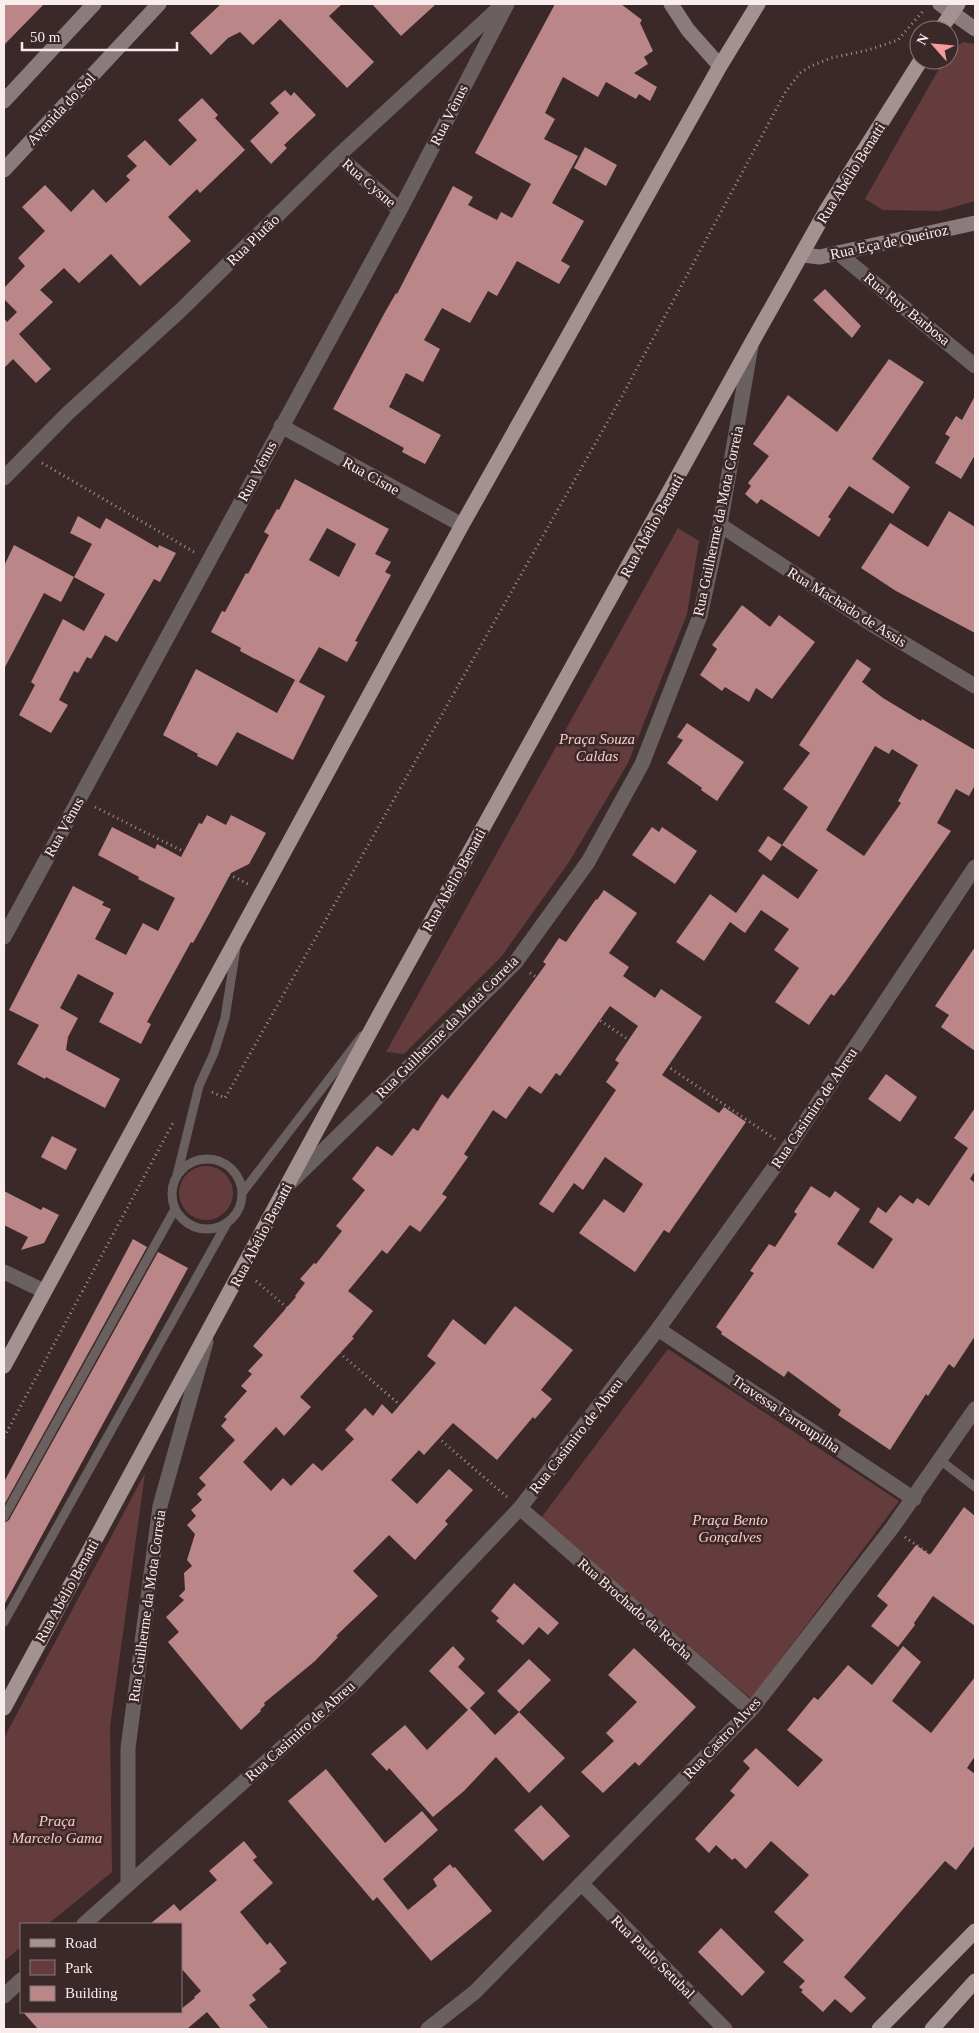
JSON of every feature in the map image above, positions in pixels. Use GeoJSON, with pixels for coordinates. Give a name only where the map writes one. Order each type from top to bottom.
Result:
{"type":"FeatureCollection","features":[{"type":"Feature","properties":{"kind":"main road"},"geometry":{"type":"LineString","coordinates":[[4,1366],[462,526],[720,66],[758,4]]}},
{"type":"Feature","properties":{"kind":"main road"},"geometry":{"type":"LineString","coordinates":[[944,20],[950,6]]}},
{"type":"Feature","properties":{"kind":"main road","name":"Rua Abélio Benatti"},"geometry":{"type":"LineString","coordinates":[[4,1708],[382,1010],[751,344],[827,209],[915,70]]}},
{"type":"Feature","properties":{"kind":"main road"},"geometry":{"type":"LineString","coordinates":[[879,2029],[975,1931]]}},
{"type":"Feature","properties":{"kind":"main road"},"geometry":{"type":"LineString","coordinates":[[932,2029],[975,1981]]}},
{"type":"Feature","properties":{"kind":"street"},"geometry":{"type":"LineString","coordinates":[[4,101],[94,4]]}},
{"type":"Feature","properties":{"kind":"street","name":"Avenida do Sol"},"geometry":{"type":"LineString","coordinates":[[4,170],[159,4]]}},
{"type":"Feature","properties":{"kind":"street","name":"Rua Plutão"},"geometry":{"type":"LineString","coordinates":[[4,478],[26,454],[181,310],[338,156],[505,4]]}},
{"type":"Feature","properties":{"kind":"street","name":"Rua Vênus"},"geometry":{"type":"LineString","coordinates":[[4,937],[400,210],[505,4]]}},
{"type":"Feature","properties":{"kind":"street"},"geometry":{"type":"LineString","coordinates":[[671,4],[688,30],[720,66]]}},
{"type":"Feature","properties":{"kind":"street"},"geometry":{"type":"LineString","coordinates":[[950,6],[975,29]]}},
{"type":"Feature","properties":{"kind":"street","name":"Rua Cysne"},"geometry":{"type":"LineString","coordinates":[[338,156],[400,210]]}},
{"type":"Feature","properties":{"kind":"street","name":"Rua Eça de Queiroz"},"geometry":{"type":"LineString","coordinates":[[802,255],[820,257],[975,223]]}},
{"type":"Feature","properties":{"kind":"street","name":"Rua Ruy Barbosa"},"geometry":{"type":"LineString","coordinates":[[838,253],[975,366]]}},
{"type":"Feature","properties":{"kind":"street","name":"Rua Guilherme da Mota Correia"},"geometry":{"type":"LineString","coordinates":[[287,1186],[515,963],[588,862],[642,764],[700,616],[720,525],[751,344]]}},
{"type":"Feature","properties":{"kind":"street","name":"Rua Cisne"},"geometry":{"type":"LineString","coordinates":[[281,426],[462,526]]}},
{"type":"Feature","properties":{"kind":"street","name":"Rua Machado de Assis"},"geometry":{"type":"LineString","coordinates":[[720,525],[873,625],[975,686]]}},
{"type":"Feature","properties":{"kind":"street","name":"Rua Casimiro de Abreu"},"geometry":{"type":"LineString","coordinates":[[85,1923],[350,1687],[520,1508],[658,1329],[788,1148],[975,867]]}},
{"type":"Feature","properties":{"kind":"street"},"geometry":{"type":"LineString","coordinates":[[4,1272],[44,1292]]}},
{"type":"Feature","properties":{"kind":"street","name":"Travessa Farroupilha"},"geometry":{"type":"LineString","coordinates":[[658,1329],[914,1499]]}},
{"type":"Feature","properties":{"kind":"street","name":"Rua Guilherme da Mota Correia"},"geometry":{"type":"LineString","coordinates":[[128,1885],[128,1748],[160,1506],[208,1334]]}},
{"type":"Feature","properties":{"kind":"street","name":"Rua Castro Alves"},"geometry":{"type":"LineString","coordinates":[[428,2029],[475,1992],[751,1710],[914,1499],[975,1409]]}},
{"type":"Feature","properties":{"kind":"street","name":"Rua Brochado da Rocha"},"geometry":{"type":"LineString","coordinates":[[520,1508],[751,1710]]}},
{"type":"Feature","properties":{"kind":"street","name":"Rua Paulo Setubal"},"geometry":{"type":"LineString","coordinates":[[582,1884],[725,2029]]}},
{"type":"Feature","properties":{"kind":"street"},"geometry":{"type":"LineString","coordinates":[[4,1996],[20,1981]]}},
{"type":"Feature","properties":{"kind":"lane"},"geometry":{"type":"LineString","coordinates":[[227,1223],[216,1228],[198,1228],[182,1219],[175,1209],[172,1198],[173,1186],[199,1086],[214,1053],[224,1018],[238,936]]}},
{"type":"Feature","properties":{"kind":"lane"},"geometry":{"type":"LineString","coordinates":[[242,1193],[382,1010]]}},
{"type":"Feature","properties":{"kind":"lane"},"geometry":{"type":"LineString","coordinates":[[4,1622],[227,1223],[238,1210],[242,1193],[240,1182],[235,1172],[227,1164],[205,1158],[194,1161],[177,1175]]}},
{"type":"Feature","properties":{"kind":"lane"},"geometry":{"type":"LineString","coordinates":[[4,1516],[175,1209]]}},
{"type":"Feature","properties":{"kind":"lane"},"geometry":{"type":"LineString","coordinates":[[940,1460],[975,1487]]}},
{"type":"Feature","properties":{"kind":"path"},"geometry":{"type":"LineString","coordinates":[[199,1086],[226,1098],[621,398],[786,91],[800,73],[811,66],[831,58],[868,50],[898,40],[930,4]]}},
{"type":"Feature","properties":{"kind":"path"},"geometry":{"type":"LineString","coordinates":[[26,454],[208,561]]}},
{"type":"Feature","properties":{"kind":"path"},"geometry":{"type":"LineString","coordinates":[[79,798],[264,892]]}},
{"type":"Feature","properties":{"kind":"path"},"geometry":{"type":"LineString","coordinates":[[515,963],[788,1148]]}},
{"type":"Feature","properties":{"kind":"path"},"geometry":{"type":"LineString","coordinates":[[4,1437],[178,1113]]}},
{"type":"Feature","properties":{"kind":"path"},"geometry":{"type":"LineString","coordinates":[[242,1269],[520,1508]]}},
{"type":"Feature","properties":{"kind":"path"},"geometry":{"type":"LineString","coordinates":[[892,1528],[975,1586]]}},
{"type":"Feature","properties":{"kind":"green space"},"geometry":{"type":"Polygon","coordinates":[[[963,42],[975,44],[975,201],[940,211],[883,210],[865,199],[938,70],[959,70],[959,45],[963,42]]]}},
{"type":"Feature","properties":{"kind":"green space","name":"Praça Souza Caldas"},"geometry":{"type":"Polygon","coordinates":[[[678,528],[699,541],[687,614],[628,763],[569,862],[501,957],[404,1054],[386,1052],[678,528]]]}},
{"type":"Feature","properties":{"kind":"green space"},"geometry":{"type":"Polygon","coordinates":[[[206,1166],[216,1168],[225,1174],[231,1183],[233,1193],[231,1203],[225,1212],[216,1218],[206,1220],[196,1218],[187,1212],[181,1203],[179,1193],[181,1183],[187,1174],[196,1168],[206,1166]]]}},
{"type":"Feature","properties":{"kind":"green space","name":"Praça Bento Gonçalves"},"geometry":{"type":"Polygon","coordinates":[[[668,1349],[899,1501],[751,1699],[541,1518],[668,1349]]]}},
{"type":"Feature","properties":{"kind":"green space","name":"Praça Marcelo Gama"},"geometry":{"type":"Polygon","coordinates":[[[145,1473],[110,1727],[112,1872],[49,1923],[20,1923],[20,1948],[4,1961],[4,1738],[145,1473]]]}},
{"type":"Feature","properties":{"kind":"building"},"geometry":{"type":"Polygon","coordinates":[[[4,4],[44,4],[4,45],[4,4]]]}},
{"type":"Feature","properties":{"kind":"building"},"geometry":{"type":"Polygon","coordinates":[[[221,4],[342,4],[329,16],[374,62],[347,88],[280,19],[253,45],[240,32],[228,38],[211,55],[190,33],[221,4]]]}},
{"type":"Feature","properties":{"kind":"building"},"geometry":{"type":"Polygon","coordinates":[[[372,4],[436,4],[401,36],[372,4]]]}},
{"type":"Feature","properties":{"kind":"building"},"geometry":{"type":"Polygon","coordinates":[[[555,4],[621,4],[642,20],[640,23],[653,51],[644,57],[648,64],[634,73],[657,87],[650,101],[639,94],[636,99],[606,82],[598,97],[563,77],[545,113],[555,119],[544,139],[578,156],[552,203],[584,221],[561,261],[570,266],[559,284],[517,261],[497,296],[488,291],[470,323],[442,308],[424,340],[440,349],[423,382],[406,373],[389,407],[441,435],[425,464],[402,452],[404,448],[333,409],[384,314],[397,294],[453,186],[473,197],[468,205],[497,220],[501,212],[512,218],[531,184],[475,153],[555,4]]]}},
{"type":"Feature","properties":{"kind":"building"},"geometry":{"type":"Polygon","coordinates":[[[285,90],[291,96],[294,92],[316,115],[284,145],[287,148],[271,164],[250,141],[279,113],[270,103],[285,90]]]}},
{"type":"Feature","properties":{"kind":"building"},"geometry":{"type":"Polygon","coordinates":[[[202,98],[218,115],[215,118],[245,150],[200,193],[197,189],[168,217],[191,241],[140,286],[111,254],[79,283],[64,268],[40,290],[53,302],[19,334],[51,369],[36,383],[13,359],[4,368],[4,318],[7,322],[17,312],[4,299],[4,288],[25,266],[18,258],[45,231],[22,207],[45,185],[71,212],[93,189],[106,203],[130,180],[126,176],[137,166],[127,156],[145,140],[170,166],[197,140],[178,120],[202,98]]]}},
{"type":"Feature","properties":{"kind":"building"},"geometry":{"type":"Polygon","coordinates":[[[585,147],[617,165],[606,186],[574,168],[585,147]]]}},
{"type":"Feature","properties":{"kind":"building"},"geometry":{"type":"Polygon","coordinates":[[[825,289],[861,326],[852,338],[813,300],[825,289]]]}},
{"type":"Feature","properties":{"kind":"building"},"geometry":{"type":"Polygon","coordinates":[[[889,359],[924,382],[872,459],[910,487],[893,514],[849,486],[828,517],[831,519],[819,537],[761,499],[757,504],[745,494],[751,486],[748,483],[769,456],[753,444],[788,395],[837,432],[889,359]]]}},
{"type":"Feature","properties":{"kind":"building"},"geometry":{"type":"Polygon","coordinates":[[[975,396],[975,455],[961,479],[935,463],[950,437],[945,434],[956,416],[962,420],[975,396]]]}},
{"type":"Feature","properties":{"kind":"building"},"geometry":{"type":"Polygon","coordinates":[[[295,479],[389,529],[375,554],[391,562],[385,572],[391,575],[355,641],[358,642],[347,662],[319,647],[299,682],[240,651],[241,648],[211,632],[222,611],[225,612],[246,573],[248,574],[269,535],[264,532],[277,509],[279,510],[295,479]],[[327,528],[309,560],[339,577],[356,544],[327,528]]]}},
{"type":"Feature","properties":{"kind":"building"},"geometry":{"type":"Polygon","coordinates":[[[949,511],[975,527],[975,633],[896,591],[861,568],[890,523],[928,547],[949,511]]]}},
{"type":"Feature","properties":{"kind":"building"},"geometry":{"type":"Polygon","coordinates":[[[78,516],[100,529],[106,518],[158,548],[159,545],[176,553],[160,582],[154,579],[117,642],[105,635],[91,659],[87,657],[78,673],[74,671],[59,700],[68,705],[51,733],[19,715],[35,685],[31,682],[63,619],[84,631],[105,594],[74,577],[92,544],[70,533],[78,516]]]}},
{"type":"Feature","properties":{"kind":"building"},"geometry":{"type":"Polygon","coordinates":[[[14,545],[74,577],[61,602],[44,593],[4,669],[4,566],[14,545]]]}},
{"type":"Feature","properties":{"kind":"building"},"geometry":{"type":"Polygon","coordinates":[[[742,605],[770,627],[779,615],[815,642],[772,699],[756,688],[749,702],[725,687],[722,691],[700,675],[717,649],[712,645],[742,605]]]}},
{"type":"Feature","properties":{"kind":"building"},"geometry":{"type":"Polygon","coordinates":[[[857,659],[871,669],[862,682],[883,698],[921,721],[922,719],[975,750],[975,785],[969,796],[956,789],[937,823],[951,831],[845,982],[834,996],[831,994],[809,1025],[775,1002],[799,968],[774,950],[789,929],[761,910],[745,933],[730,922],[704,961],[676,942],[710,894],[736,913],[763,874],[798,899],[818,870],[782,845],[808,807],[783,789],[810,753],[799,745],[857,659]],[[875,746],[826,830],[864,856],[901,803],[898,801],[918,765],[892,749],[889,754],[875,746]]]}},
{"type":"Feature","properties":{"kind":"building"},"geometry":{"type":"Polygon","coordinates":[[[196,669],[277,713],[295,680],[325,696],[293,760],[237,732],[217,766],[163,735],[196,669]]]}},
{"type":"Feature","properties":{"kind":"building"},"geometry":{"type":"Polygon","coordinates":[[[687,723],[744,762],[717,801],[667,763],[683,740],[677,737],[687,723]]]}},
{"type":"Feature","properties":{"kind":"building"},"geometry":{"type":"Polygon","coordinates":[[[207,815],[226,825],[231,815],[266,833],[249,864],[231,873],[147,1022],[151,1024],[141,1044],[99,1022],[114,993],[78,974],[60,1008],[78,1018],[68,1037],[66,1050],[120,1079],[105,1108],[17,1064],[39,1025],[9,1010],[73,886],[104,902],[102,905],[111,909],[95,939],[126,955],[143,923],[158,931],[175,898],[98,855],[112,827],[155,849],[157,844],[181,857],[199,823],[202,824],[207,815]]]}},
{"type":"Feature","properties":{"kind":"building"},"geometry":{"type":"Polygon","coordinates":[[[652,827],[659,832],[662,827],[697,851],[675,884],[632,855],[652,827]]]}},
{"type":"Feature","properties":{"kind":"building"},"geometry":{"type":"Polygon","coordinates":[[[768,836],[782,845],[771,861],[758,851],[768,836]]]}},
{"type":"Feature","properties":{"kind":"building"},"geometry":{"type":"Polygon","coordinates":[[[604,890],[637,913],[609,953],[629,967],[623,976],[655,998],[661,989],[702,1017],[662,1075],[719,1113],[724,1107],[746,1122],[669,1233],[664,1230],[635,1272],[579,1233],[604,1199],[624,1213],[643,1184],[605,1157],[583,1190],[574,1183],[553,1213],[539,1204],[616,1090],[606,1082],[619,1063],[615,1060],[638,1026],[610,1006],[560,1076],[556,1073],[541,1094],[529,1086],[506,1119],[493,1110],[464,1154],[468,1157],[442,1194],[447,1197],[420,1232],[410,1225],[387,1254],[382,1250],[348,1291],[373,1311],[352,1337],[354,1338],[300,1397],[311,1407],[284,1436],[276,1427],[243,1462],[271,1491],[283,1478],[291,1486],[313,1463],[322,1471],[354,1439],[345,1430],[365,1408],[373,1416],[382,1404],[392,1414],[436,1363],[427,1356],[453,1319],[485,1345],[515,1306],[573,1350],[541,1390],[552,1399],[535,1419],[533,1417],[497,1460],[453,1423],[424,1455],[419,1450],[391,1480],[417,1504],[449,1469],[473,1490],[445,1521],[448,1524],[415,1560],[389,1535],[353,1571],[378,1596],[336,1636],[338,1637],[315,1661],[264,1703],[265,1705],[261,1711],[241,1730],[168,1642],[179,1632],[166,1617],[184,1600],[179,1596],[185,1590],[184,1573],[192,1566],[187,1560],[195,1534],[187,1525],[196,1516],[191,1510],[202,1500],[197,1494],[206,1485],[199,1478],[235,1440],[221,1426],[227,1419],[224,1417],[247,1391],[241,1386],[252,1374],[248,1371],[263,1355],[253,1346],[296,1297],[305,1283],[300,1279],[314,1263],[316,1264],[342,1231],[336,1226],[365,1190],[352,1179],[377,1146],[392,1156],[413,1128],[418,1131],[442,1094],[448,1099],[546,964],[543,962],[559,938],[566,942],[604,890]]]}},
{"type":"Feature","properties":{"kind":"building"},"geometry":{"type":"Polygon","coordinates":[[[975,947],[975,1051],[941,1027],[949,1015],[935,1006],[975,947]]]}},
{"type":"Feature","properties":{"kind":"building"},"geometry":{"type":"Polygon","coordinates":[[[886,1074],[917,1097],[900,1122],[868,1099],[886,1074]]]}},
{"type":"Feature","properties":{"kind":"building"},"geometry":{"type":"Polygon","coordinates":[[[975,1108],[975,1171],[970,1179],[975,1183],[975,1336],[954,1368],[949,1364],[928,1396],[926,1394],[890,1450],[838,1415],[841,1410],[788,1371],[784,1377],[721,1334],[722,1332],[716,1327],[754,1273],[750,1271],[769,1244],[775,1247],[797,1214],[794,1212],[811,1186],[830,1198],[835,1191],[860,1209],[837,1244],[873,1269],[893,1239],[869,1222],[878,1207],[886,1213],[900,1195],[913,1204],[917,1198],[929,1206],[968,1148],[954,1138],[975,1108]]]}},
{"type":"Feature","properties":{"kind":"building"},"geometry":{"type":"Polygon","coordinates":[[[52,1136],[77,1149],[66,1170],[41,1157],[52,1136]]]}},
{"type":"Feature","properties":{"kind":"building"},"geometry":{"type":"Polygon","coordinates":[[[4,1191],[41,1210],[43,1207],[59,1215],[44,1243],[21,1250],[28,1237],[4,1225],[4,1191]]]}},
{"type":"Feature","properties":{"kind":"building"},"geometry":{"type":"Polygon","coordinates":[[[133,1239],[147,1247],[4,1505],[4,1482],[133,1239]]]}},
{"type":"Feature","properties":{"kind":"building"},"geometry":{"type":"Polygon","coordinates":[[[158,1252],[188,1268],[4,1605],[4,1523],[9,1520],[158,1252]]]}},
{"type":"Feature","properties":{"kind":"building"},"geometry":{"type":"Polygon","coordinates":[[[964,1507],[975,1516],[975,1626],[933,1596],[914,1623],[915,1625],[898,1647],[871,1626],[888,1605],[877,1596],[916,1545],[930,1555],[964,1507]]]}},
{"type":"Feature","properties":{"kind":"building"},"geometry":{"type":"Polygon","coordinates":[[[514,1583],[559,1623],[548,1635],[539,1627],[523,1645],[496,1621],[499,1618],[491,1611],[514,1583]]]}},
{"type":"Feature","properties":{"kind":"building"},"geometry":{"type":"Polygon","coordinates":[[[453,1646],[465,1659],[458,1667],[485,1693],[468,1710],[429,1671],[453,1646]]]}},
{"type":"Feature","properties":{"kind":"building"},"geometry":{"type":"Polygon","coordinates":[[[903,1646],[921,1662],[892,1701],[931,1733],[975,1677],[975,1756],[967,1768],[975,1774],[975,1845],[956,1870],[945,1861],[844,1977],[866,1998],[851,2013],[835,1999],[823,2012],[801,1992],[803,1990],[799,1987],[805,1981],[783,1962],[804,1940],[774,1912],[809,1875],[771,1841],[746,1869],[735,1858],[732,1860],[716,1845],[709,1853],[695,1839],[735,1795],[730,1791],[750,1768],[743,1761],[756,1748],[798,1787],[823,1760],[787,1730],[814,1697],[818,1700],[848,1665],[872,1685],[903,1646]]]}},
{"type":"Feature","properties":{"kind":"building"},"geometry":{"type":"Polygon","coordinates":[[[634,1648],[696,1707],[639,1766],[635,1762],[603,1793],[581,1772],[614,1741],[606,1733],[637,1702],[608,1675],[634,1648]]]}},
{"type":"Feature","properties":{"kind":"building"},"geometry":{"type":"Polygon","coordinates":[[[529,1659],[551,1680],[519,1712],[497,1691],[529,1659]]]}},
{"type":"Feature","properties":{"kind":"building"},"geometry":{"type":"Polygon","coordinates":[[[470,1708],[495,1735],[519,1712],[565,1758],[529,1793],[496,1757],[464,1791],[433,1817],[389,1768],[387,1771],[371,1754],[405,1725],[427,1750],[470,1708]]]}},
{"type":"Feature","properties":{"kind":"building"},"geometry":{"type":"Polygon","coordinates":[[[326,1769],[385,1843],[422,1811],[438,1830],[383,1879],[408,1910],[437,1886],[433,1879],[450,1864],[453,1868],[455,1867],[492,1911],[431,1961],[377,1897],[373,1901],[288,1801],[326,1769]]]}},
{"type":"Feature","properties":{"kind":"building"},"geometry":{"type":"Polygon","coordinates":[[[541,1805],[570,1836],[543,1861],[514,1830],[541,1805]]]}},
{"type":"Feature","properties":{"kind":"building"},"geometry":{"type":"Polygon","coordinates":[[[244,1841],[257,1857],[253,1860],[273,1883],[240,1912],[267,1945],[270,1942],[287,1963],[279,1969],[281,1971],[252,1995],[256,2000],[249,2005],[269,2029],[221,2029],[207,2012],[187,2029],[38,2029],[24,2013],[182,2013],[182,2008],[201,1991],[182,1969],[182,1923],[151,1923],[174,1904],[180,1911],[217,1880],[209,1871],[244,1841]]]}},
{"type":"Feature","properties":{"kind":"building"},"geometry":{"type":"Polygon","coordinates":[[[721,1928],[765,1972],[742,1996],[698,1952],[721,1928]]]}}]}
